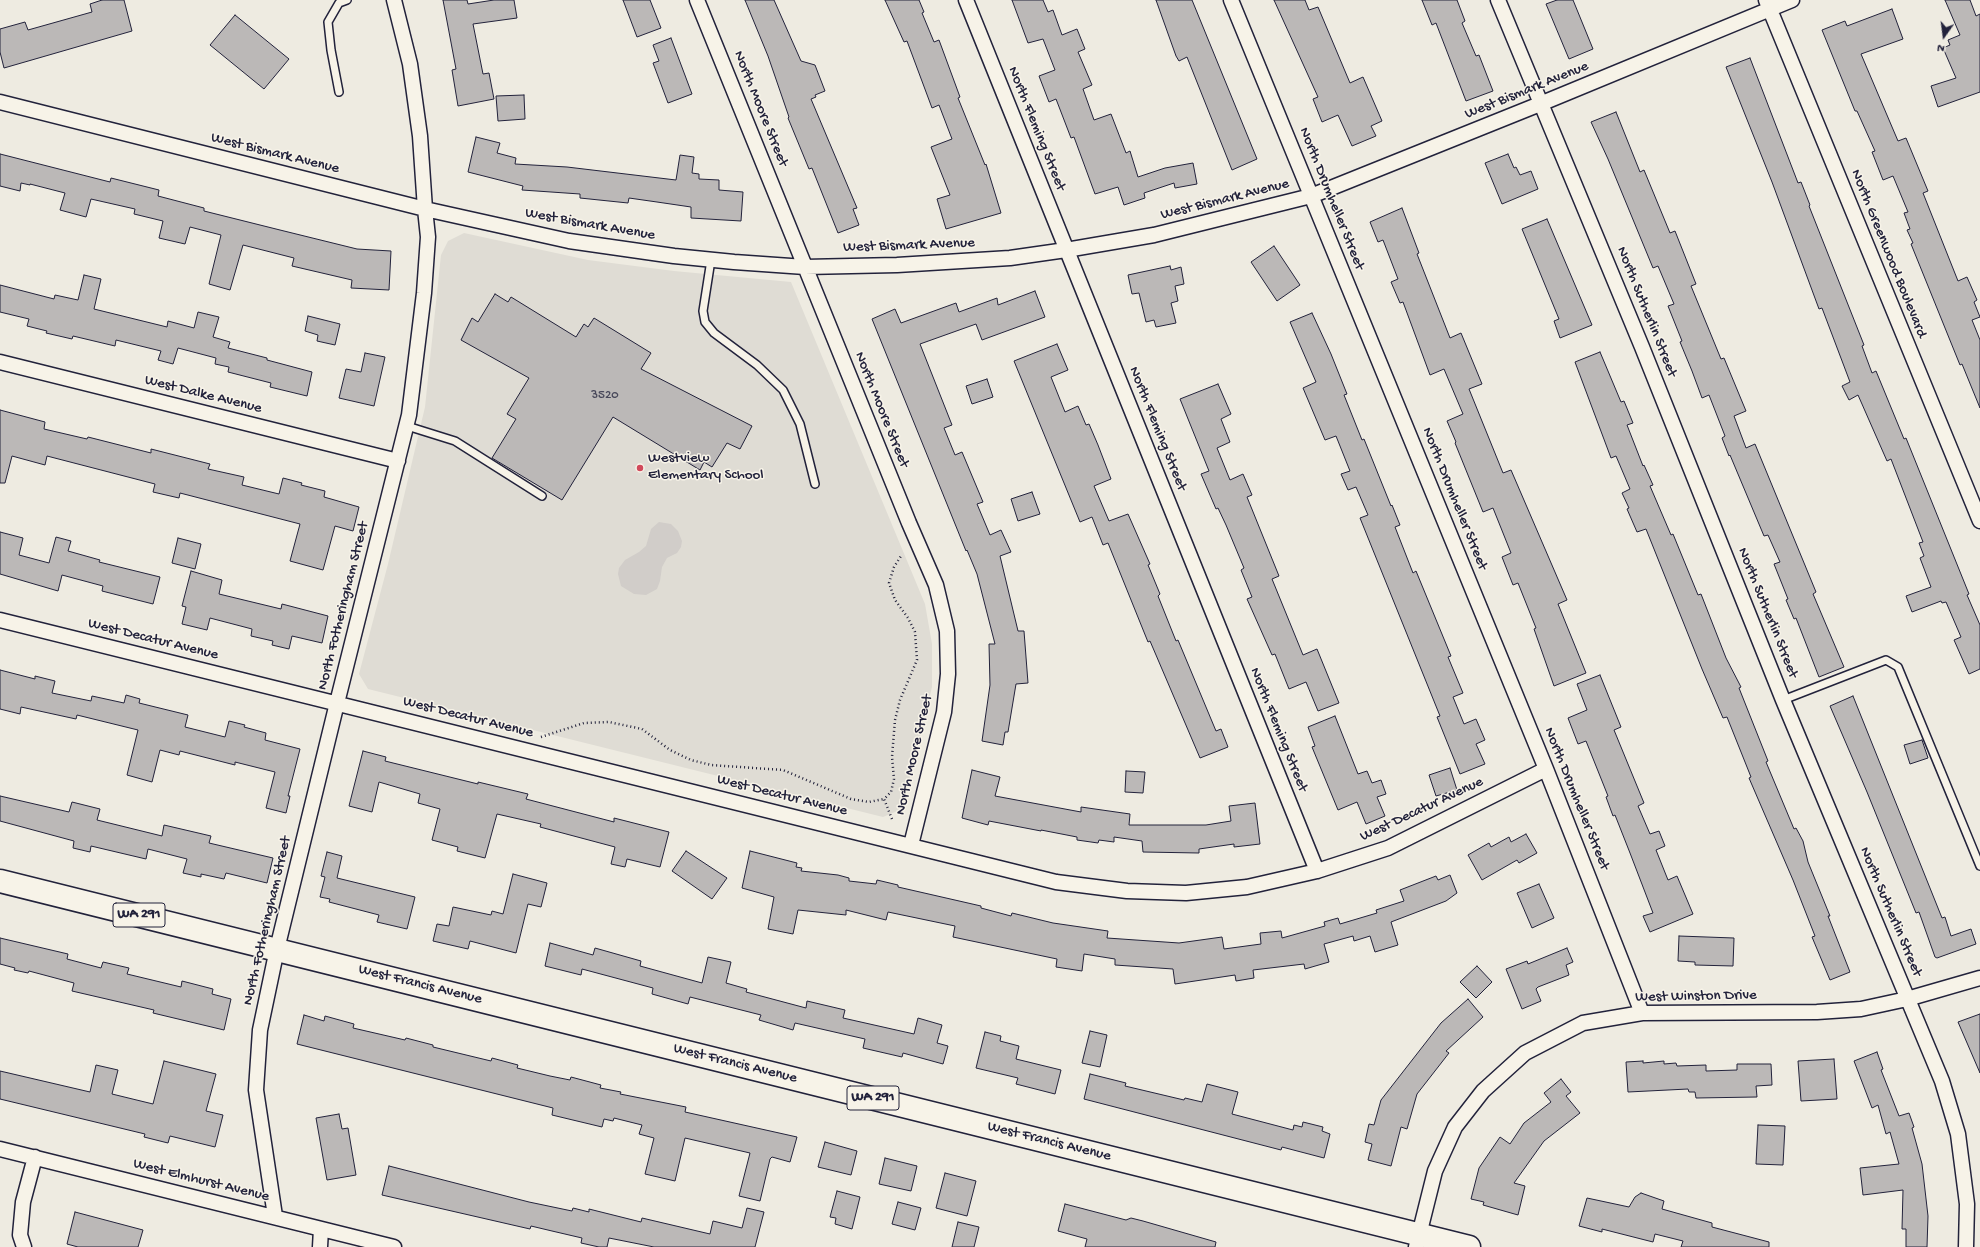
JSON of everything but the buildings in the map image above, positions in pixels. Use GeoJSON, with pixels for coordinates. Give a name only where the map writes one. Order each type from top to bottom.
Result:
{"type":"FeatureCollection","features":[{"type":"Feature","properties":{"kind":"main road","name":"West Francis Avenue"},"geometry":{"type":"LineString","coordinates":[[0,881],[277,949],[1417,1241],[1470,1247]]}},
{"type":"Feature","properties":{"kind":"street","name":"North Fotheringham Street"},"geometry":{"type":"LineString","coordinates":[[275,1216],[256,1090],[260,1030],[277,949],[406,426],[416,367],[426,265],[428,237],[424,209],[420,136],[411,71],[394,0]]}},
{"type":"Feature","properties":{"kind":"street","name":"North Moore Street"},"geometry":{"type":"LineString","coordinates":[[697,0],[936,585],[947,631],[948,674],[944,712],[911,845]]}},
{"type":"Feature","properties":{"kind":"street","name":"North Fleming Street"},"geometry":{"type":"LineString","coordinates":[[966,0],[1317,871]]}},
{"type":"Feature","properties":{"kind":"street","name":"North Drumheller Street"},"geometry":{"type":"LineString","coordinates":[[1231,0],[1546,769],[1642,1013]]}},
{"type":"Feature","properties":{"kind":"street","name":"North Sutherlin Street"},"geometry":{"type":"LineString","coordinates":[[1498,0],[1645,354],[1783,700],[1942,1081],[1958,1134],[1967,1204],[1966,1247]]}},
{"type":"Feature","properties":{"kind":"street","name":"West Bismark Avenue"},"geometry":{"type":"LineString","coordinates":[[0,102],[424,209],[569,241],[711,260],[805,266],[897,265],[1010,258],[1066,250],[1154,235],[1311,196],[1540,104],[1767,5],[1792,0]]}},
{"type":"Feature","properties":{"kind":"street","name":"North Greenwood Boulevard"},"geometry":{"type":"LineString","coordinates":[[1767,5],[1980,521]]}},
{"type":"Feature","properties":{"kind":"street","name":"West Dalke Avenue"},"geometry":{"type":"LineString","coordinates":[[0,362],[398,461]]}},
{"type":"Feature","properties":{"kind":"street","name":"West Decatur Avenue"},"geometry":{"type":"LineString","coordinates":[[0,620],[1056,882],[1127,891],[1186,892],[1247,887],[1317,871],[1388,848],[1546,769]]}},
{"type":"Feature","properties":{"kind":"street","name":"West Winston Drive"},"geometry":{"type":"LineString","coordinates":[[1417,1241],[1435,1171],[1455,1127],[1483,1091],[1525,1053],[1582,1023],[1642,1013],[1817,1012],[1861,1009],[1907,999],[1980,978]]}},
{"type":"Feature","properties":{"kind":"street","name":"West Elmhurst Avenue"},"geometry":{"type":"LineString","coordinates":[[0,1149],[275,1216],[394,1247]]}},
{"type":"Feature","properties":{"kind":"street"},"geometry":{"type":"LineString","coordinates":[[24,1247],[20,1235],[24,1202],[35,1157]]}},
{"type":"Feature","properties":{"kind":"street"},"geometry":{"type":"LineString","coordinates":[[320,1247],[321,1229]]}},
{"type":"Feature","properties":{"kind":"lane"},"geometry":{"type":"LineString","coordinates":[[339,92],[331,50],[328,22],[339,3],[348,0]]}},
{"type":"Feature","properties":{"kind":"lane"},"geometry":{"type":"LineString","coordinates":[[711,260],[703,311],[705,322],[714,333],[757,365],[783,390],[800,424],[816,484]]}},
{"type":"Feature","properties":{"kind":"lane"},"geometry":{"type":"LineString","coordinates":[[406,426],[455,441],[542,496]]}},
{"type":"Feature","properties":{"kind":"lane"},"geometry":{"type":"LineString","coordinates":[[1783,700],[1886,660],[1898,667],[1980,866]]}},
{"type":"Feature","properties":{"kind":"path"},"geometry":{"type":"LineString","coordinates":[[540,737],[584,722],[609,722],[642,730],[670,750],[692,760],[711,765],[783,770],[851,799],[869,802],[884,799],[891,792],[894,779],[892,745],[894,720],[900,700],[917,660],[915,632],[908,618],[894,600],[889,583],[894,567],[901,556]]}},
{"type":"Feature","properties":{"kind":"path"},"geometry":{"type":"LineString","coordinates":[[884,799],[892,819]]}},
{"type":"Feature","properties":{"kind":"shaded area","name":"Westview Elementary School"},"geometry":{"type":"Polygon","coordinates":[[[464,233],[588,260],[674,271],[791,282],[925,604],[932,644],[932,687],[902,809],[883,817],[368,689],[359,674],[388,564],[425,407],[441,255],[448,241],[464,233]]]}},
{"type":"Feature","properties":{"kind":"shaded area"},"geometry":{"type":"Polygon","coordinates":[[[659,522],[671,524],[678,531],[682,541],[681,547],[677,553],[667,558],[662,567],[657,589],[646,595],[634,594],[621,586],[618,574],[619,568],[625,560],[646,546],[651,529],[659,522]]]}},
{"type":"Feature","properties":{"kind":"place","name":"Westview Elementary School"},"geometry":{"type":"Point","coordinates":[640,468]}}]}
